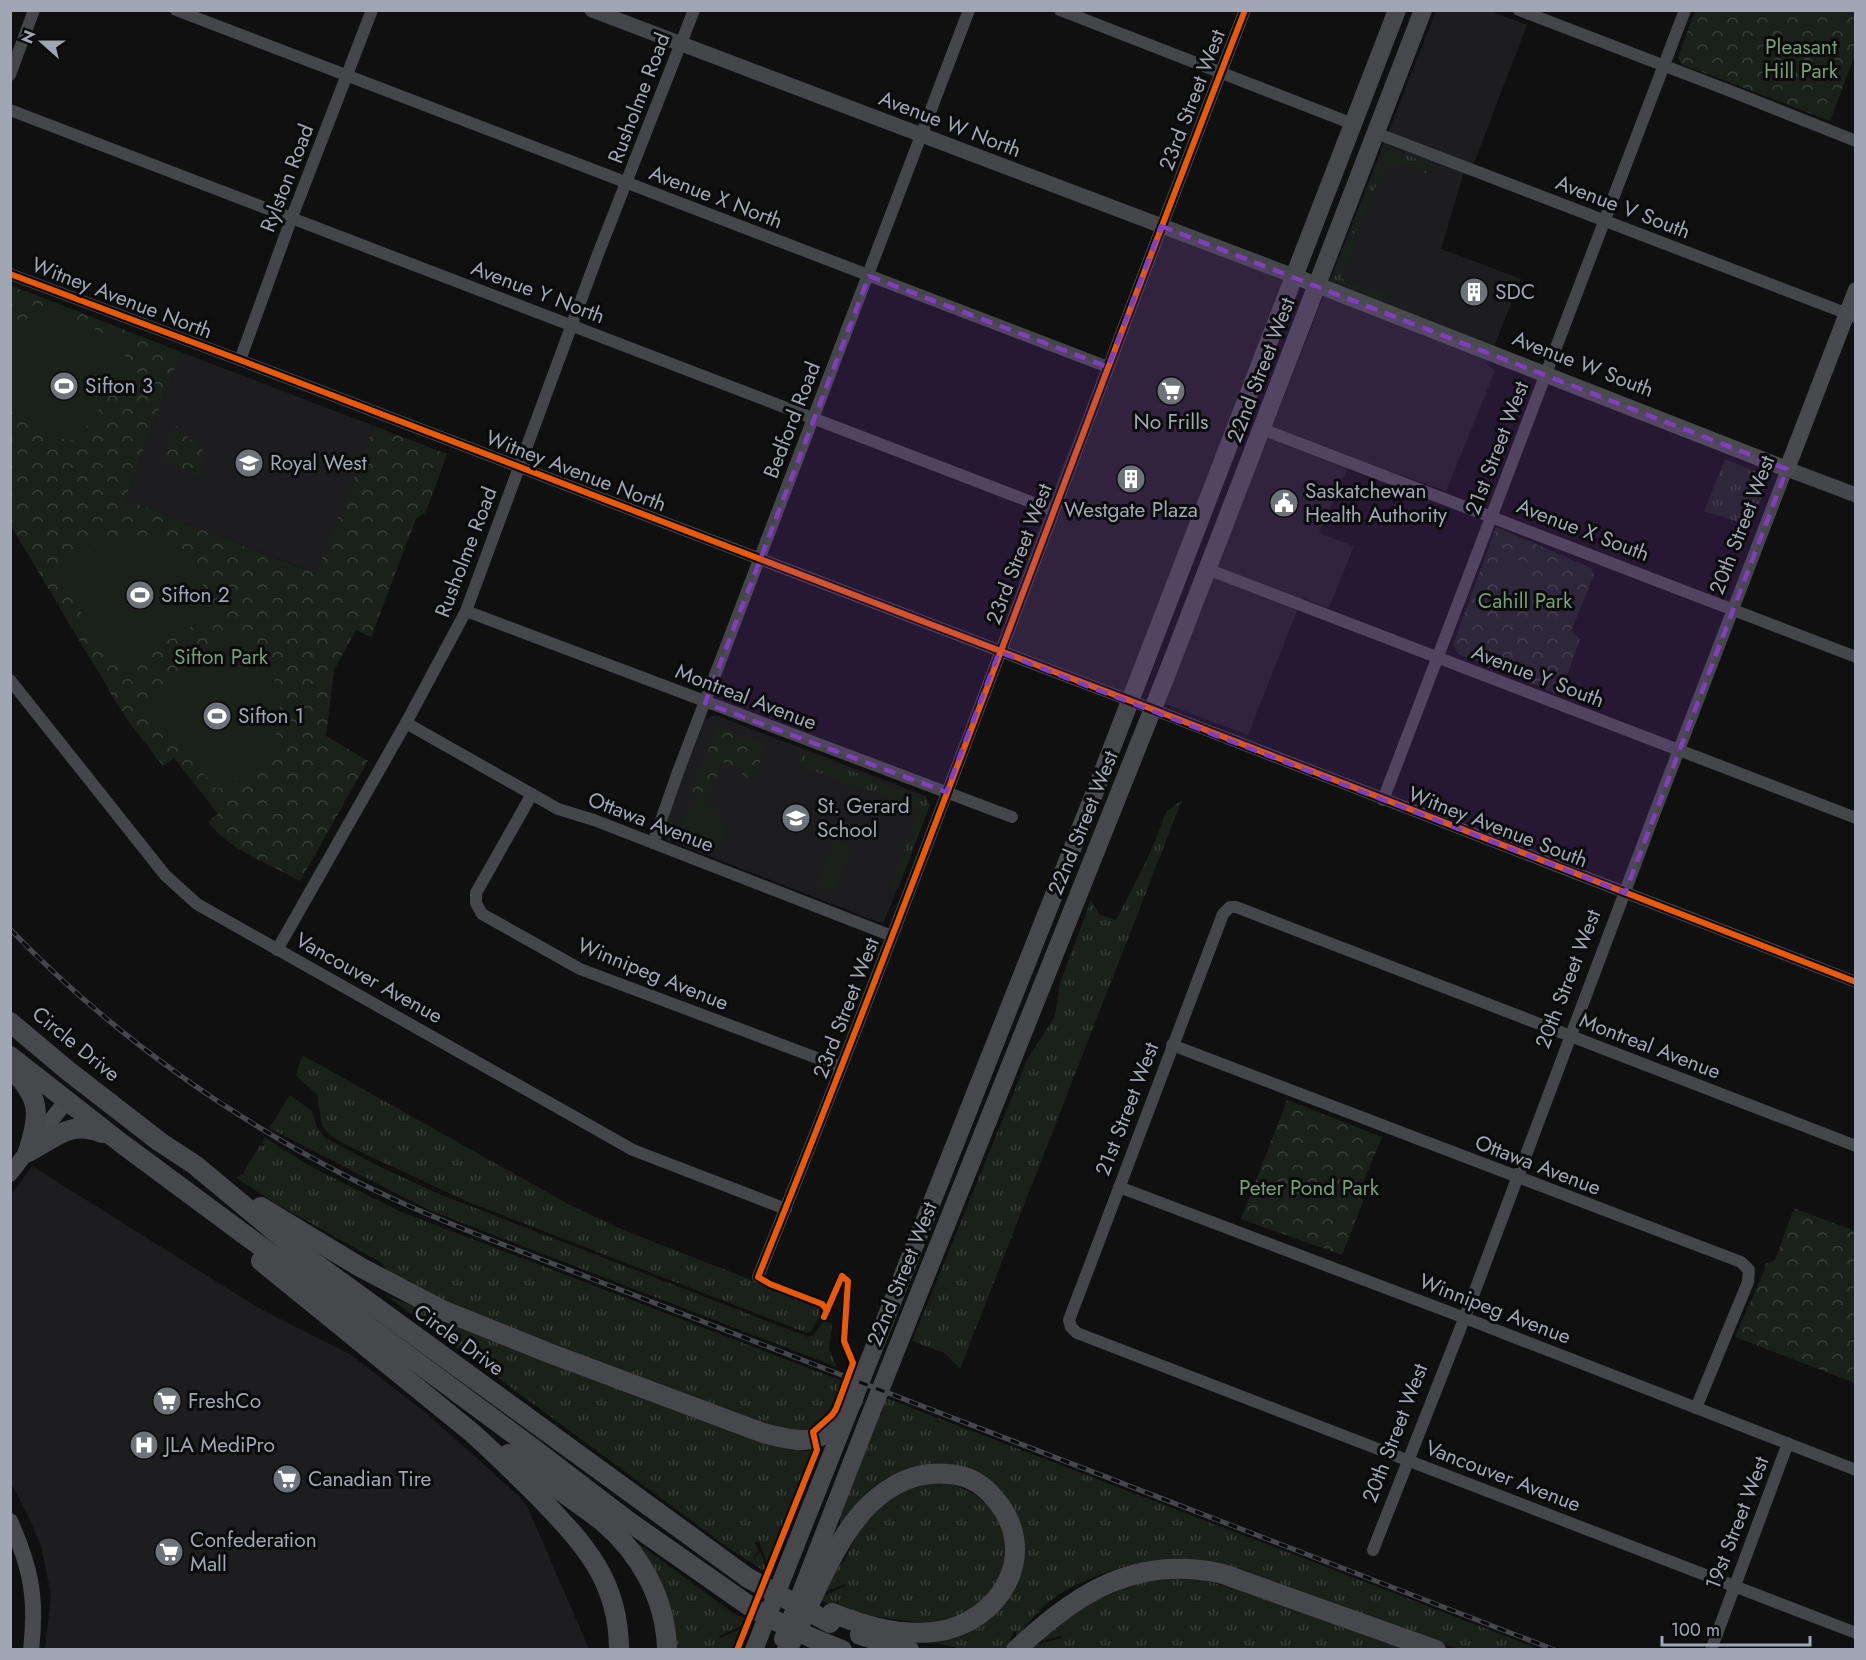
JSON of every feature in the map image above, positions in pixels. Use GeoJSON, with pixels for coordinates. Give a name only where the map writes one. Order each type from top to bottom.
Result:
{"type":"FeatureCollection","features":[{"type":"Feature","properties":{"kind":"highway"},"geometry":{"type":"LineString","coordinates":[[10,1023],[52,1074],[62,1089],[66,1101],[73,1099],[88,1102],[277,1241],[297,1250]]}},
{"type":"Feature","properties":{"kind":"highway","name":"Circle Drive"},"geometry":{"type":"LineString","coordinates":[[10,1023],[67,1071],[160,1142],[195,1165],[297,1250],[748,1578],[868,1637],[909,1650]]}},
{"type":"Feature","properties":{"kind":"highway","name":"Circle Drive"},"geometry":{"type":"LineString","coordinates":[[10,1056],[121,1143],[628,1521],[776,1622],[842,1650]]}},
{"type":"Feature","properties":{"kind":"highway"},"geometry":{"type":"LineString","coordinates":[[10,1068],[28,1089],[36,1109],[36,1120],[28,1152]]}},
{"type":"Feature","properties":{"kind":"highway"},"geometry":{"type":"LineString","coordinates":[[28,1152],[58,1134],[78,1127],[101,1132],[121,1143]]}},
{"type":"Feature","properties":{"kind":"highway"},"geometry":{"type":"LineString","coordinates":[[195,1165],[350,1261],[425,1301],[549,1353],[763,1433],[804,1442],[814,1439],[825,1434],[840,1421],[854,1400]]}},
{"type":"Feature","properties":{"kind":"highway"},"geometry":{"type":"LineString","coordinates":[[182,1187],[238,1242],[470,1431],[504,1462],[585,1547],[606,1581],[611,1596],[616,1613],[619,1650]]}},
{"type":"Feature","properties":{"kind":"highway"},"geometry":{"type":"LineString","coordinates":[[470,1431],[517,1459],[615,1533],[641,1566],[654,1588],[663,1615],[667,1650]]}},
{"type":"Feature","properties":{"kind":"highway"},"geometry":{"type":"LineString","coordinates":[[787,1650],[847,1533],[866,1508],[892,1486],[924,1474],[961,1475],[986,1490],[1005,1511],[1014,1536],[1012,1571],[999,1596],[989,1607],[972,1619],[944,1630],[907,1633],[831,1618]]}},
{"type":"Feature","properties":{"kind":"highway"},"geometry":{"type":"LineString","coordinates":[[1016,1650],[1054,1616],[1094,1590],[1117,1579],[1170,1569],[1203,1570],[1222,1574],[1436,1650]]}},
{"type":"Feature","properties":{"kind":"main road","name":"22nd Street West"},"geometry":{"type":"LineString","coordinates":[[754,1650],[1130,701],[1397,10]]}},
{"type":"Feature","properties":{"kind":"main road","name":"22nd Street West"},"geometry":{"type":"LineString","coordinates":[[779,1650],[1262,429],[1423,10]]}},
{"type":"Feature","properties":{"kind":"main road","name":"Avenue W South"},"geometry":{"type":"LineString","coordinates":[[1294,276],[1788,469]]}},
{"type":"Feature","properties":{"kind":"main road","name":"20th Street West"},"geometry":{"type":"LineString","coordinates":[[1788,469],[1851,316],[1856,290]]}},
{"type":"Feature","properties":{"kind":"main road"},"geometry":{"type":"LineString","coordinates":[[10,1174],[66,1101]]}},
{"type":"Feature","properties":{"kind":"main road"},"geometry":{"type":"LineString","coordinates":[[10,1521],[31,1577],[34,1608],[32,1650]]}},
{"type":"Feature","properties":{"kind":"street"},"geometry":{"type":"LineString","coordinates":[[10,75],[34,10]]}},
{"type":"Feature","properties":{"kind":"street","name":"Avenue X North"},"geometry":{"type":"LineString","coordinates":[[176,10],[1108,367]]}},
{"type":"Feature","properties":{"kind":"street","name":"Rylston Road"},"geometry":{"type":"LineString","coordinates":[[240,360],[292,217],[372,10]]}},
{"type":"Feature","properties":{"kind":"street","name":"Avenue W North"},"geometry":{"type":"LineString","coordinates":[[592,10],[1294,276]]}},
{"type":"Feature","properties":{"kind":"street","name":"Rusholme Road"},"geometry":{"type":"LineString","coordinates":[[277,950],[406,723],[466,611],[571,326],[693,10]]}},
{"type":"Feature","properties":{"kind":"street","name":"Bedford Road"},"geometry":{"type":"LineString","coordinates":[[653,843],[969,10]]}},
{"type":"Feature","properties":{"kind":"street"},"geometry":{"type":"LineString","coordinates":[[1060,10],[1353,124]]}},
{"type":"Feature","properties":{"kind":"street","name":"23rd Street West"},"geometry":{"type":"LineString","coordinates":[[758,1277],[892,936],[1052,510],[1245,10]]}},
{"type":"Feature","properties":{"kind":"street"},"geometry":{"type":"LineString","coordinates":[[1519,10],[1856,141]]}},
{"type":"Feature","properties":{"kind":"street","name":"21st Street West"},"geometry":{"type":"LineString","coordinates":[[1383,800],[1685,10]]}},
{"type":"Feature","properties":{"kind":"street","name":"Avenue Y North"},"geometry":{"type":"LineString","coordinates":[[10,110],[1052,510]]}},
{"type":"Feature","properties":{"kind":"street","name":"Avenue V South"},"geometry":{"type":"LineString","coordinates":[[1376,133],[1851,316]]}},
{"type":"Feature","properties":{"kind":"street","name":"Witney Avenue North"},"geometry":{"type":"LineString","coordinates":[[10,274],[1130,701]]}},
{"type":"Feature","properties":{"kind":"street","name":"Avenue X South"},"geometry":{"type":"LineString","coordinates":[[1262,429],[1856,657]]}},
{"type":"Feature","properties":{"kind":"street","name":"Avenue W South"},"geometry":{"type":"LineString","coordinates":[[1788,469],[1856,495]]}},
{"type":"Feature","properties":{"kind":"street","name":"20th Street West"},"geometry":{"type":"LineString","coordinates":[[1373,1550],[1464,1318],[1788,469]]}},
{"type":"Feature","properties":{"kind":"street","name":"Avenue Y South"},"geometry":{"type":"LineString","coordinates":[[1207,569],[1856,818]]}},
{"type":"Feature","properties":{"kind":"street","name":"Montreal Avenue"},"geometry":{"type":"LineString","coordinates":[[466,611],[1012,817]]}},
{"type":"Feature","properties":{"kind":"street","name":"Vancouver Avenue"},"geometry":{"type":"LineString","coordinates":[[10,681],[165,875],[197,904],[633,1150],[786,1209]]}},
{"type":"Feature","properties":{"kind":"street","name":"Witney Avenue South"},"geometry":{"type":"LineString","coordinates":[[1130,701],[1856,982]]}},
{"type":"Feature","properties":{"kind":"street","name":"Ottawa Avenue"},"geometry":{"type":"LineString","coordinates":[[406,723],[558,809],[653,843],[892,936]]}},
{"type":"Feature","properties":{"kind":"street","name":"Winnipeg Avenue"},"geometry":{"type":"LineString","coordinates":[[532,794],[476,893],[476,903],[482,914],[580,969],[841,1067]]}},
{"type":"Feature","properties":{"kind":"street","name":"21st Street West"},"geometry":{"type":"LineString","coordinates":[[1071,1327],[1068,1320],[1172,1045],[1222,914],[1230,907]]}},
{"type":"Feature","properties":{"kind":"street","name":"Montreal Avenue"},"geometry":{"type":"LineString","coordinates":[[1230,907],[1236,907],[1856,1146]]}},
{"type":"Feature","properties":{"kind":"street","name":"Ottawa Avenue"},"geometry":{"type":"LineString","coordinates":[[1172,1045],[1741,1262],[1749,1270],[1748,1282],[1696,1408]]}},
{"type":"Feature","properties":{"kind":"street","name":"Winnipeg Avenue"},"geometry":{"type":"LineString","coordinates":[[1119,1187],[1856,1470]]}},
{"type":"Feature","properties":{"kind":"street","name":"Vancouver Avenue"},"geometry":{"type":"LineString","coordinates":[[1071,1327],[1077,1333],[1856,1633]]}},
{"type":"Feature","properties":{"kind":"street","name":"19st Street West"},"geometry":{"type":"LineString","coordinates":[[1711,1650],[1788,1443]]}},
{"type":"Feature","properties":{"kind":"highlighted area"},"geometry":{"type":"Polygon","coordinates":[[[1161,226],[1787,469],[1625,893],[999,652],[946,792],[705,703],[869,276],[1108,367],[1161,226]]]}},
{"type":"Feature","properties":{"kind":"shaded area"},"geometry":{"type":"Polygon","coordinates":[[[1436,11],[1490,11],[1527,25],[1474,163],[1463,175],[1441,249],[1521,279],[1487,364],[1495,371],[1446,491],[1352,458],[1319,533],[1354,546],[1329,608],[1302,598],[1248,735],[1163,703],[1436,11]]]}},
{"type":"Feature","properties":{"kind":"shaded area"},"geometry":{"type":"Polygon","coordinates":[[[1161,226],[1294,276],[1130,701],[999,652],[1020,579],[1074,437],[1108,367],[1129,296],[1161,226]]]}},
{"type":"Feature","properties":{"kind":"shaded area","name":"Royal West"},"geometry":{"type":"Polygon","coordinates":[[[181,352],[374,426],[317,574],[125,499],[181,352]]]}},
{"type":"Feature","properties":{"kind":"shaded area","name":"St. Gerard School"},"geometry":{"type":"Polygon","coordinates":[[[715,715],[926,796],[930,805],[884,922],[878,922],[665,839],[662,830],[705,719],[715,715]]]}},
{"type":"Feature","properties":{"kind":"shaded area"},"geometry":{"type":"Polygon","coordinates":[[[32,1166],[257,1307],[351,1355],[425,1412],[519,1496],[528,1508],[589,1649],[45,1649],[51,1595],[45,1565],[41,1546],[10,1481],[11,1195],[32,1166]]]}},
{"type":"Feature","properties":{"kind":"green space","name":"Pleasant Hill Park"},"geometry":{"type":"Polygon","coordinates":[[[1695,11],[1855,11],[1855,54],[1830,121],[1681,64],[1678,57],[1695,11]]]}},
{"type":"Feature","properties":{"kind":"green space"},"geometry":{"type":"Polygon","coordinates":[[[1385,149],[1391,149],[1430,164],[1425,175],[1421,172],[1422,169],[1419,170],[1407,164],[1396,165],[1386,172],[1370,197],[1356,234],[1351,233],[1385,149]]]}},
{"type":"Feature","properties":{"kind":"green space"},"geometry":{"type":"Polygon","coordinates":[[[1351,235],[1355,238],[1340,278],[1381,294],[1384,286],[1386,287],[1385,297],[1382,299],[1334,279],[1351,235]]]}},
{"type":"Feature","properties":{"kind":"green space","name":"Sifton Park"},"geometry":{"type":"Polygon","coordinates":[[[10,285],[181,352],[125,499],[316,574],[374,426],[447,454],[426,512],[416,519],[371,637],[356,630],[334,670],[326,736],[368,761],[300,881],[239,849],[227,841],[208,822],[218,814],[174,758],[163,766],[125,717],[11,526],[10,285]]]}},
{"type":"Feature","properties":{"kind":"green space","name":"Sifton 3"},"geometry":{"type":"Polygon","coordinates":[[[52,311],[103,334],[120,346],[124,352],[128,371],[77,439],[66,441],[11,401],[11,329],[31,316],[52,311]]]}},
{"type":"Feature","properties":{"kind":"green space"},"geometry":{"type":"Polygon","coordinates":[[[175,425],[207,454],[199,476],[161,461],[175,425]]]}},
{"type":"Feature","properties":{"kind":"green space"},"geometry":{"type":"Polygon","coordinates":[[[1725,459],[1764,475],[1767,483],[1751,526],[1704,511],[1725,459]]]}},
{"type":"Feature","properties":{"kind":"green space","name":"Cahill Park"},"geometry":{"type":"Polygon","coordinates":[[[1496,527],[1591,568],[1594,575],[1571,631],[1580,639],[1560,695],[1458,654],[1453,645],[1496,527]]]}},
{"type":"Feature","properties":{"kind":"green space","name":"Sifton 2"},"geometry":{"type":"Polygon","coordinates":[[[126,535],[156,539],[176,546],[184,552],[196,568],[216,612],[124,666],[111,665],[60,574],[83,552],[104,539],[126,535]]]}},
{"type":"Feature","properties":{"kind":"green space"},"geometry":{"type":"Polygon","coordinates":[[[1506,555],[1521,562],[1529,570],[1531,578],[1523,592],[1516,595],[1508,594],[1500,588],[1494,576],[1502,557],[1506,555]]]}},
{"type":"Feature","properties":{"kind":"green space","name":"Sifton 1"},"geometry":{"type":"Polygon","coordinates":[[[235,631],[261,658],[271,673],[279,697],[279,723],[270,747],[263,757],[242,775],[217,789],[146,707],[147,699],[235,631]]]}},
{"type":"Feature","properties":{"kind":"green space"},"geometry":{"type":"Polygon","coordinates":[[[718,727],[766,745],[756,772],[749,778],[743,775],[740,769],[723,762],[707,798],[691,792],[718,727]]]}},
{"type":"Feature","properties":{"kind":"green space"},"geometry":{"type":"Polygon","coordinates":[[[803,752],[927,800],[929,807],[898,889],[891,886],[919,811],[907,807],[907,804],[798,765],[803,752]]]}},
{"type":"Feature","properties":{"kind":"green space"},"geometry":{"type":"Polygon","coordinates":[[[693,795],[710,805],[720,816],[724,831],[720,850],[683,837],[680,831],[693,795]]]}},
{"type":"Feature","properties":{"kind":"green space"},"geometry":{"type":"Polygon","coordinates":[[[1182,800],[960,1369],[945,1353],[912,1341],[1027,1060],[1055,1016],[1060,983],[1091,900],[1099,914],[1116,920],[1147,860],[1167,811],[1182,800]]]}},
{"type":"Feature","properties":{"kind":"green space"},"geometry":{"type":"Polygon","coordinates":[[[834,840],[852,847],[834,893],[816,886],[834,840]]]}},
{"type":"Feature","properties":{"kind":"green space"},"geometry":{"type":"Polygon","coordinates":[[[302,1055],[570,1205],[623,1230],[818,1306],[821,1313],[812,1330],[807,1333],[466,1201],[346,1145],[330,1135],[322,1126],[317,1094],[296,1076],[302,1055]]]}},
{"type":"Feature","properties":{"kind":"green space"},"geometry":{"type":"Polygon","coordinates":[[[290,1095],[312,1111],[316,1125],[324,1137],[380,1167],[439,1194],[808,1337],[813,1335],[824,1321],[832,1324],[829,1349],[837,1367],[429,1210],[269,1128],[290,1095]]]}},
{"type":"Feature","properties":{"kind":"green space","name":"Peter Pond Park"},"geometry":{"type":"Polygon","coordinates":[[[1287,1100],[1382,1137],[1361,1188],[1363,1202],[1342,1255],[1241,1219],[1287,1100]]]}},
{"type":"Feature","properties":{"kind":"green space"},"geometry":{"type":"Polygon","coordinates":[[[264,1137],[306,1164],[399,1211],[845,1382],[839,1397],[827,1417],[815,1427],[807,1430],[807,1434],[763,1424],[453,1306],[387,1272],[382,1263],[275,1203],[236,1178],[242,1174],[245,1175],[243,1173],[260,1145],[264,1146],[264,1137]]]}},
{"type":"Feature","properties":{"kind":"green space"},"geometry":{"type":"Polygon","coordinates":[[[1794,1208],[1855,1231],[1855,1383],[1735,1337],[1765,1264],[1775,1260],[1794,1208]]]}},
{"type":"Feature","properties":{"kind":"green space"},"geometry":{"type":"Polygon","coordinates":[[[387,1296],[760,1439],[793,1450],[815,1451],[768,1566],[759,1541],[755,1543],[759,1552],[755,1554],[754,1562],[756,1555],[760,1552],[766,1567],[764,1571],[723,1544],[387,1296]]]}},
{"type":"Feature","properties":{"kind":"green space"},"geometry":{"type":"Polygon","coordinates":[[[886,1398],[1539,1649],[1459,1649],[1204,1561],[1177,1560],[1125,1566],[1070,1588],[1046,1604],[1016,1638],[1016,1632],[1013,1632],[1009,1644],[1003,1649],[963,1649],[925,1641],[966,1634],[990,1617],[1024,1539],[1013,1508],[1000,1491],[974,1473],[946,1465],[917,1466],[889,1477],[865,1494],[840,1528],[840,1514],[879,1414],[883,1414],[882,1409],[886,1398]]]}},
{"type":"Feature","properties":{"kind":"green space"},"geometry":{"type":"Polygon","coordinates":[[[937,1481],[954,1485],[983,1501],[994,1513],[1001,1526],[1005,1541],[1004,1558],[999,1576],[985,1598],[973,1608],[959,1615],[917,1625],[914,1622],[860,1614],[836,1607],[840,1598],[834,1607],[821,1600],[823,1596],[846,1586],[845,1584],[822,1593],[845,1560],[860,1529],[880,1508],[906,1489],[937,1481]]]}},
{"type":"Feature","properties":{"kind":"green space"},"geometry":{"type":"Polygon","coordinates":[[[632,1539],[733,1613],[746,1619],[742,1626],[728,1632],[726,1625],[727,1632],[719,1636],[720,1638],[743,1628],[735,1649],[674,1649],[632,1539]]]}},
{"type":"Feature","properties":{"kind":"green space"},"geometry":{"type":"Polygon","coordinates":[[[1165,1577],[1201,1580],[1238,1589],[1403,1649],[1028,1650],[1032,1646],[1062,1638],[1061,1636],[1036,1642],[1110,1593],[1133,1583],[1165,1577]]]}},
{"type":"Feature","properties":{"kind":"railway"},"geometry":{"type":"LineString","coordinates":[[10,929],[86,1001],[167,1066],[254,1124],[379,1192],[486,1238],[1555,1650]]}},
{"type":"Feature","properties":{"kind":"cycle path"},"geometry":{"type":"LineString","coordinates":[[827,1310],[822,1304],[758,1277],[882,962],[1245,10]]}},
{"type":"Feature","properties":{"kind":"cycle path"},"geometry":{"type":"LineString","coordinates":[[10,274],[1152,709],[1856,982]]}},
{"type":"Feature","properties":{"kind":"cycle path"},"geometry":{"type":"LineString","coordinates":[[737,1650],[817,1450],[813,1432],[836,1409],[853,1363],[844,1341],[848,1281],[842,1276],[824,1317]]}},
{"type":"Feature","properties":{"kind":"place","name":"SDC"},"geometry":{"type":"Point","coordinates":[1474,292]}},
{"type":"Feature","properties":{"kind":"place","name":"Sifton 3"},"geometry":{"type":"Point","coordinates":[64,386]}},
{"type":"Feature","properties":{"kind":"place","name":"No Frills"},"geometry":{"type":"Point","coordinates":[1171,391]}},
{"type":"Feature","properties":{"kind":"place","name":"Royal West"},"geometry":{"type":"Point","coordinates":[249,463]}},
{"type":"Feature","properties":{"kind":"place","name":"Westgate Plaza"},"geometry":{"type":"Point","coordinates":[1131,479]}},
{"type":"Feature","properties":{"kind":"place","name":"Saskatchewan Health Authority"},"geometry":{"type":"Point","coordinates":[1284,503]}},
{"type":"Feature","properties":{"kind":"place","name":"Sifton 2"},"geometry":{"type":"Point","coordinates":[140,595]}},
{"type":"Feature","properties":{"kind":"place","name":"Sifton 1"},"geometry":{"type":"Point","coordinates":[217,716]}},
{"type":"Feature","properties":{"kind":"place","name":"St. Gerard School"},"geometry":{"type":"Point","coordinates":[796,818]}},
{"type":"Feature","properties":{"kind":"place","name":"FreshCo"},"geometry":{"type":"Point","coordinates":[167,1401]}},
{"type":"Feature","properties":{"kind":"place","name":"JLA MediPro"},"geometry":{"type":"Point","coordinates":[144,1445]}},
{"type":"Feature","properties":{"kind":"place","name":"Canadian Tire"},"geometry":{"type":"Point","coordinates":[287,1479]}},
{"type":"Feature","properties":{"kind":"place","name":"Confederation Mall"},"geometry":{"type":"Point","coordinates":[169,1552]}}]}
